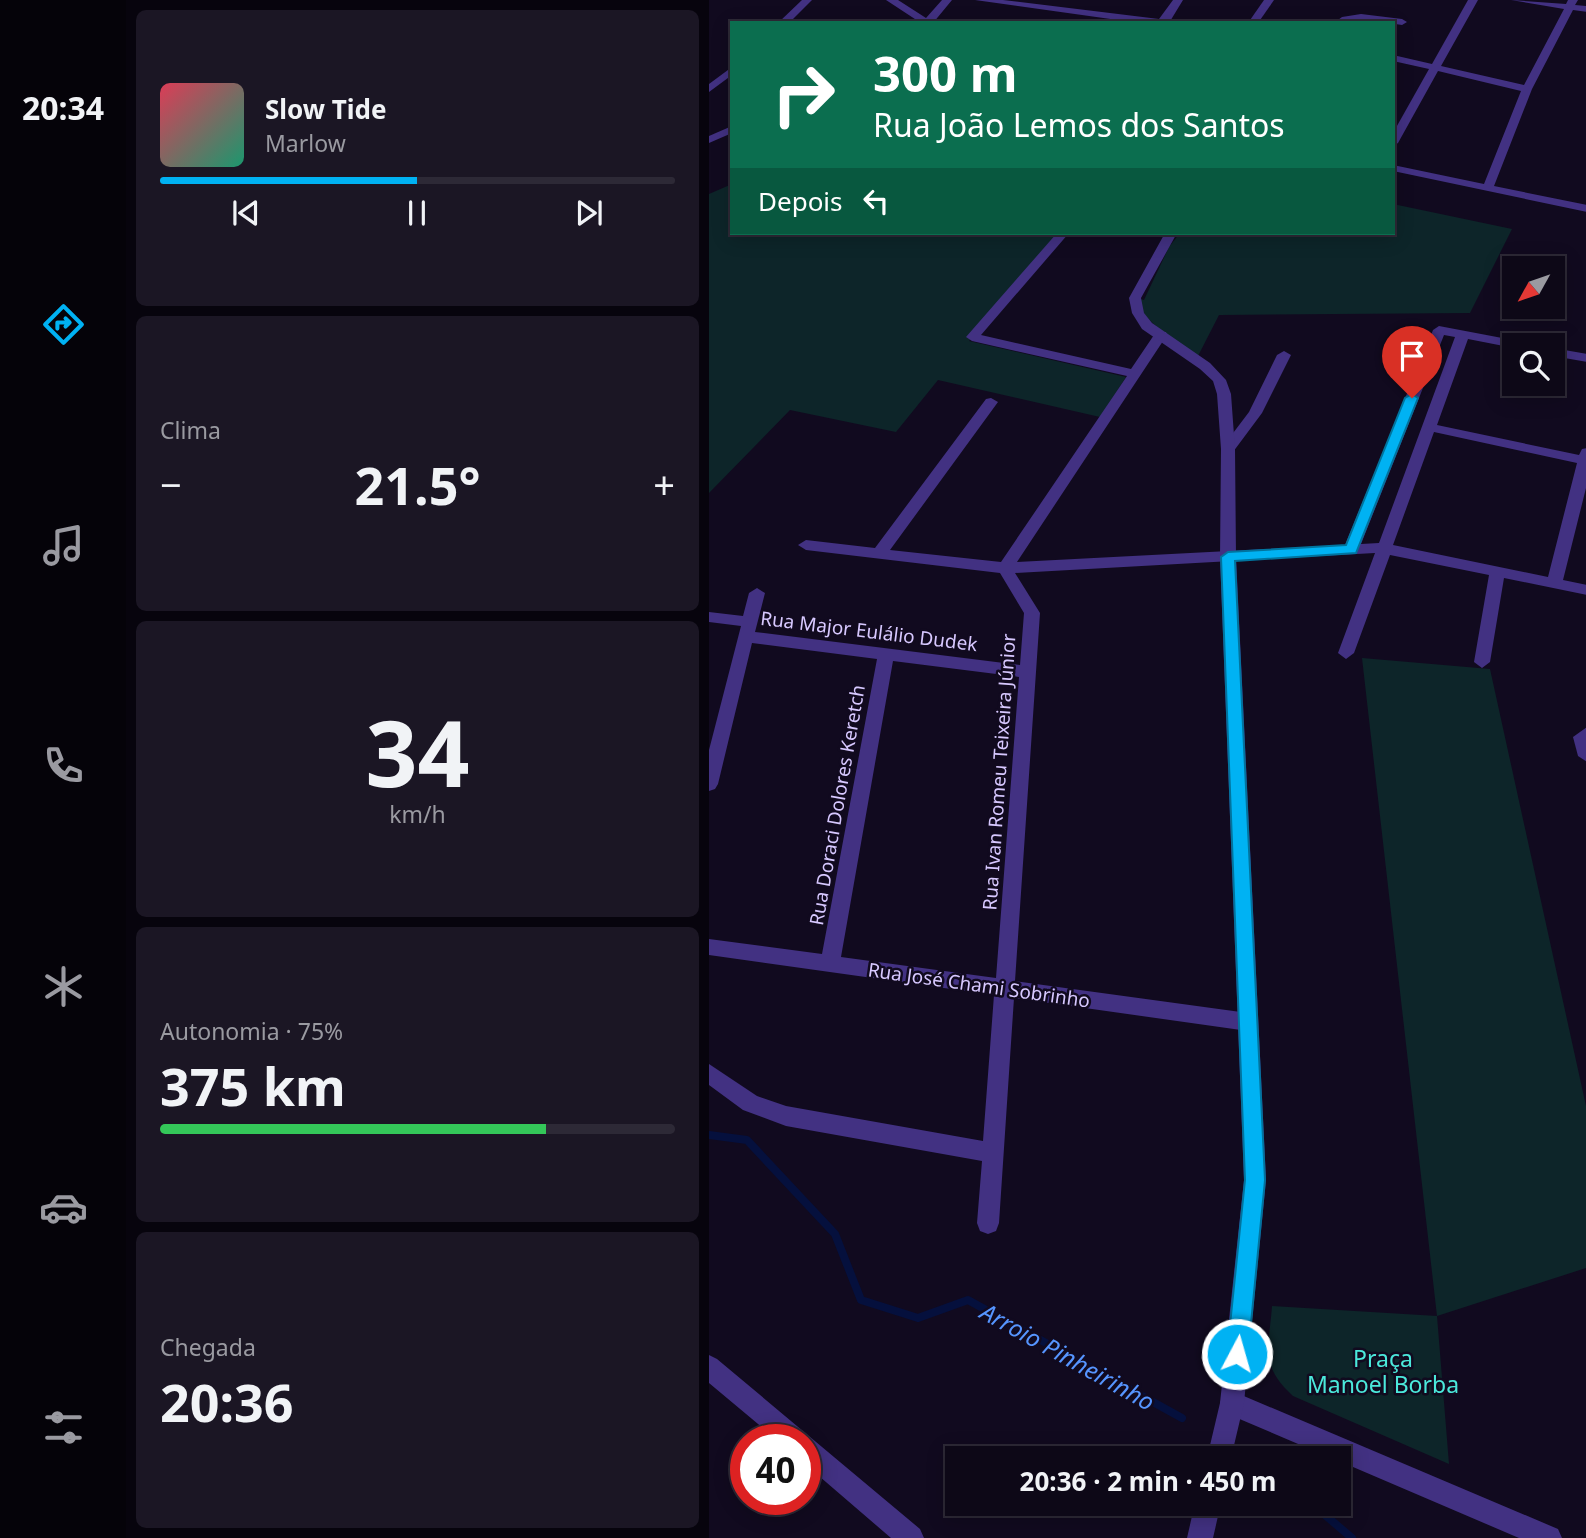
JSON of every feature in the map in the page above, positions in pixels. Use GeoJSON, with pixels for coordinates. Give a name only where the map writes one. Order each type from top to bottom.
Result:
{"type":"FeatureCollection","features":[{"type":"Feature","properties":{"kind":"street"},"geometry":{"type":"LineString","coordinates":[[785,21],[807,0]]}},
{"type":"Feature","properties":{"kind":"street"},"geometry":{"type":"LineString","coordinates":[[891,0],[925,21]]}},
{"type":"Feature","properties":{"kind":"street"},"geometry":{"type":"LineString","coordinates":[[930,21],[947,0]]}},
{"type":"Feature","properties":{"kind":"street"},"geometry":{"type":"LineString","coordinates":[[980,0],[1148,21]]}},
{"type":"Feature","properties":{"kind":"street"},"geometry":{"type":"LineString","coordinates":[[1057,21],[1074,0]]}},
{"type":"Feature","properties":{"kind":"street"},"geometry":{"type":"LineString","coordinates":[[1164,21],[1178,0]]}},
{"type":"Feature","properties":{"kind":"street"},"geometry":{"type":"LineString","coordinates":[[1254,21],[1269,0]]}},
{"type":"Feature","properties":{"kind":"street"},"geometry":{"type":"LineString","coordinates":[[1395,139],[1473,0]]}},
{"type":"Feature","properties":{"kind":"street"},"geometry":{"type":"LineString","coordinates":[[1516,0],[1571,3],[1586,9]]}},
{"type":"Feature","properties":{"kind":"street"},"geometry":{"type":"LineString","coordinates":[[1488,188],[1527,89],[1571,3]]}},
{"type":"Feature","properties":{"kind":"street"},"geometry":{"type":"LineString","coordinates":[[1343,21],[1351,17],[1392,21]]}},
{"type":"Feature","properties":{"kind":"street"},"geometry":{"type":"LineString","coordinates":[[1395,21],[1402,22]]}},
{"type":"Feature","properties":{"kind":"street"},"geometry":{"type":"LineString","coordinates":[[1395,58],[1527,89]]}},
{"type":"Feature","properties":{"kind":"street"},"geometry":{"type":"LineString","coordinates":[[709,89],[730,72]]}},
{"type":"Feature","properties":{"kind":"street"},"geometry":{"type":"LineString","coordinates":[[709,140],[730,130]]}},
{"type":"Feature","properties":{"kind":"street"},"geometry":{"type":"LineString","coordinates":[[1395,169],[1586,209]]}},
{"type":"Feature","properties":{"kind":"street"},"geometry":{"type":"LineString","coordinates":[[1061,235],[971,337],[1134,374]]}},
{"type":"Feature","properties":{"kind":"street"},"geometry":{"type":"LineString","coordinates":[[1170,235],[1135,298],[1142,319],[1219,380],[1223,394],[1228,449],[1228,557],[1255,1180],[1232,1404],[1222,1446]]}},
{"type":"Feature","properties":{"kind":"street"},"geometry":{"type":"LineString","coordinates":[[1351,550],[1439,330],[1502,342]]}},
{"type":"Feature","properties":{"kind":"street"},"geometry":{"type":"LineString","coordinates":[[1346,653],[1382,548],[1463,334]]}},
{"type":"Feature","properties":{"kind":"street"},"geometry":{"type":"LineString","coordinates":[[1005,568],[1161,335]]}},
{"type":"Feature","properties":{"kind":"street"},"geometry":{"type":"LineString","coordinates":[[1565,354],[1586,358]]}},
{"type":"Feature","properties":{"kind":"street"},"geometry":{"type":"LineString","coordinates":[[1228,449],[1255,413],[1284,355]]}},
{"type":"Feature","properties":{"kind":"street"},"geometry":{"type":"LineString","coordinates":[[879,554],[991,402]]}},
{"type":"Feature","properties":{"kind":"street"},"geometry":{"type":"LineString","coordinates":[[1428,427],[1586,458],[1554,583]]}},
{"type":"Feature","properties":{"kind":"street"},"geometry":{"type":"LineString","coordinates":[[1384,466],[1411,472]]}},
{"type":"Feature","properties":{"kind":"street"},"geometry":{"type":"LineString","coordinates":[[806,545],[1005,568],[1382,548],[1586,590]]}},
{"type":"Feature","properties":{"kind":"street","name":"Rua Ivan Romeu Teixeira Júnior"},"geometry":{"type":"LineString","coordinates":[[988,1223],[1032,613],[1005,568]]}},
{"type":"Feature","properties":{"kind":"street"},"geometry":{"type":"LineString","coordinates":[[1482,662],[1497,572]]}},
{"type":"Feature","properties":{"kind":"street"},"geometry":{"type":"LineString","coordinates":[[709,784],[757,593]]}},
{"type":"Feature","properties":{"kind":"street","name":"Rua Major Eulálio Dudek"},"geometry":{"type":"LineString","coordinates":[[709,617],[750,629],[886,654],[1027,672]]}},
{"type":"Feature","properties":{"kind":"street","name":"Rua Doraci Dolores Keretch"},"geometry":{"type":"LineString","coordinates":[[830,964],[886,654]]}},
{"type":"Feature","properties":{"kind":"street"},"geometry":{"type":"LineString","coordinates":[[1586,733],[1582,737],[1586,756]]}},
{"type":"Feature","properties":{"kind":"street","name":"Rua José Chami Sobrinho"},"geometry":{"type":"LineString","coordinates":[[709,947],[1248,1022]]}},
{"type":"Feature","properties":{"kind":"street"},"geometry":{"type":"LineString","coordinates":[[709,1073],[750,1103],[786,1116],[993,1153]]}},
{"type":"Feature","properties":{"kind":"street"},"geometry":{"type":"LineString","coordinates":[[709,1367],[777,1424]]}},
{"type":"Feature","properties":{"kind":"street"},"geometry":{"type":"LineString","coordinates":[[1232,1404],[1549,1538]]}},
{"type":"Feature","properties":{"kind":"street"},"geometry":{"type":"LineString","coordinates":[[821,1462],[911,1538]]}},
{"type":"Feature","properties":{"kind":"street"},"geometry":{"type":"LineString","coordinates":[[1200,1538],[1205,1516]]}},
{"type":"Feature","properties":{"kind":"green space"},"geometry":{"type":"Polygon","coordinates":[[[730,185],[730,235],[1061,235],[969,341],[1126,377],[1100,417],[938,380],[896,432],[790,410],[709,493],[709,194],[730,185]]]}},
{"type":"Feature","properties":{"kind":"green space"},"geometry":{"type":"Polygon","coordinates":[[[1395,204],[1512,229],[1470,313],[1219,315],[1198,356],[1152,323],[1139,306],[1137,298],[1144,300],[1169,247],[1178,235],[1395,235],[1395,204]]]}},
{"type":"Feature","properties":{"kind":"green space"},"geometry":{"type":"Polygon","coordinates":[[[1362,658],[1490,669],[1586,1106],[1586,1268],[1437,1316],[1362,658]]]}},
{"type":"Feature","properties":{"kind":"green space","name":"Praça Manoel Borba"},"geometry":{"type":"Polygon","coordinates":[[[1272,1306],[1437,1316],[1449,1464],[1293,1396],[1282,1385],[1271,1365],[1268,1345],[1272,1306]]]}},
{"type":"Feature","properties":{"kind":"waterway","name":"Arroio Pinheirinho"},"geometry":{"type":"LineString","coordinates":[[709,1135],[747,1140],[835,1234],[861,1300],[918,1318],[968,1300],[1182,1418]]}},
{"type":"Feature","properties":{"kind":"waterway","name":"Arroio Pinheirinho"},"geometry":{"type":"LineString","coordinates":[[1326,1516],[1352,1538]]}},
{"type":"Feature","properties":{"kind":"route"},"geometry":{"type":"LineString","coordinates":[[1237,1354],[1255,1180],[1228,557],[1351,550],[1412,398]]}}]}
